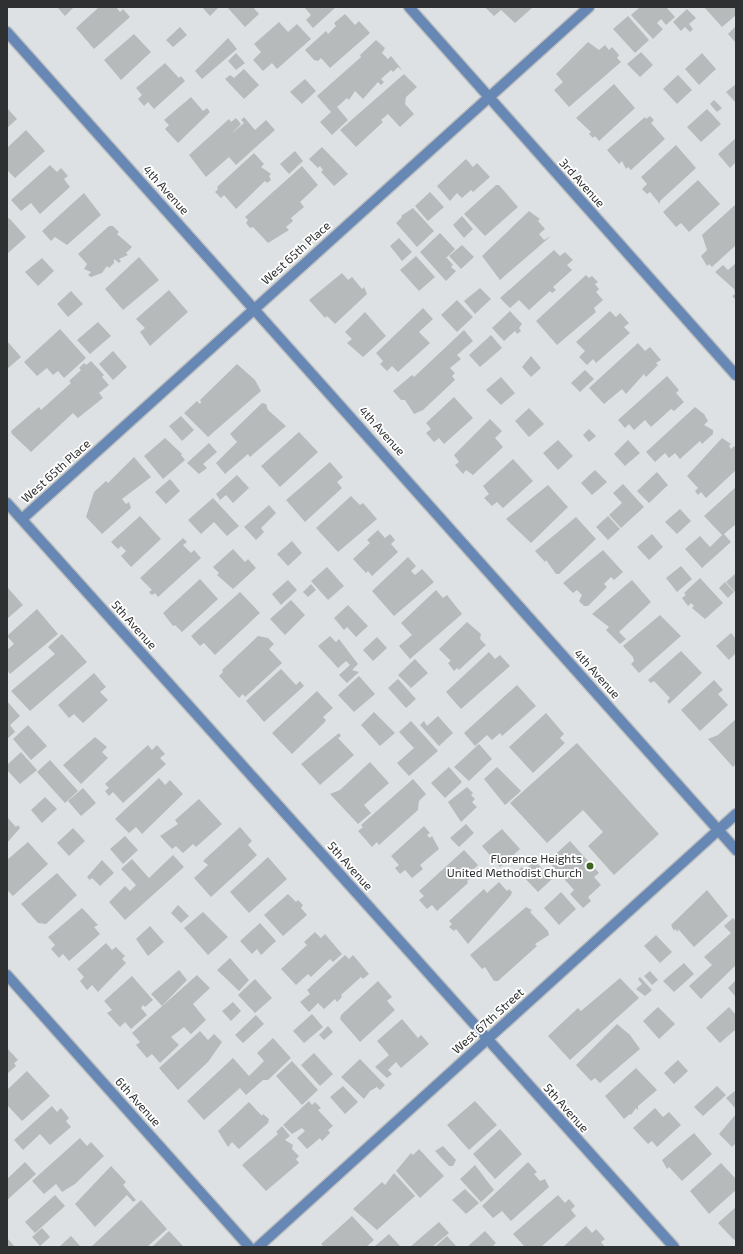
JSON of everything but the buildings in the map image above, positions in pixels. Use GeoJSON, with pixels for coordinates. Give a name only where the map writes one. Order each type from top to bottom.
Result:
{"type":"FeatureCollection","features":[{"type":"Feature","properties":{"kind":"street","name":"3rd Avenue"},"geometry":{"type":"LineString","coordinates":[[409,7],[736,375]]}},
{"type":"Feature","properties":{"kind":"street","name":"West 65th Place"},"geometry":{"type":"LineString","coordinates":[[22,519],[589,7]]}},
{"type":"Feature","properties":{"kind":"street","name":"4th Avenue"},"geometry":{"type":"LineString","coordinates":[[7,32],[255,308],[736,850]]}},
{"type":"Feature","properties":{"kind":"street","name":"5th Avenue"},"geometry":{"type":"LineString","coordinates":[[7,503],[674,1247]]}},
{"type":"Feature","properties":{"kind":"street","name":"West 67th Street"},"geometry":{"type":"LineString","coordinates":[[258,1247],[736,814]]}},
{"type":"Feature","properties":{"kind":"street","name":"6th Avenue"},"geometry":{"type":"LineString","coordinates":[[7,975],[249,1247]]}},
{"type":"Feature","properties":{"kind":"place","name":"Florence Heights United Methodist Church"},"geometry":{"type":"Point","coordinates":[590,866]}}]}
